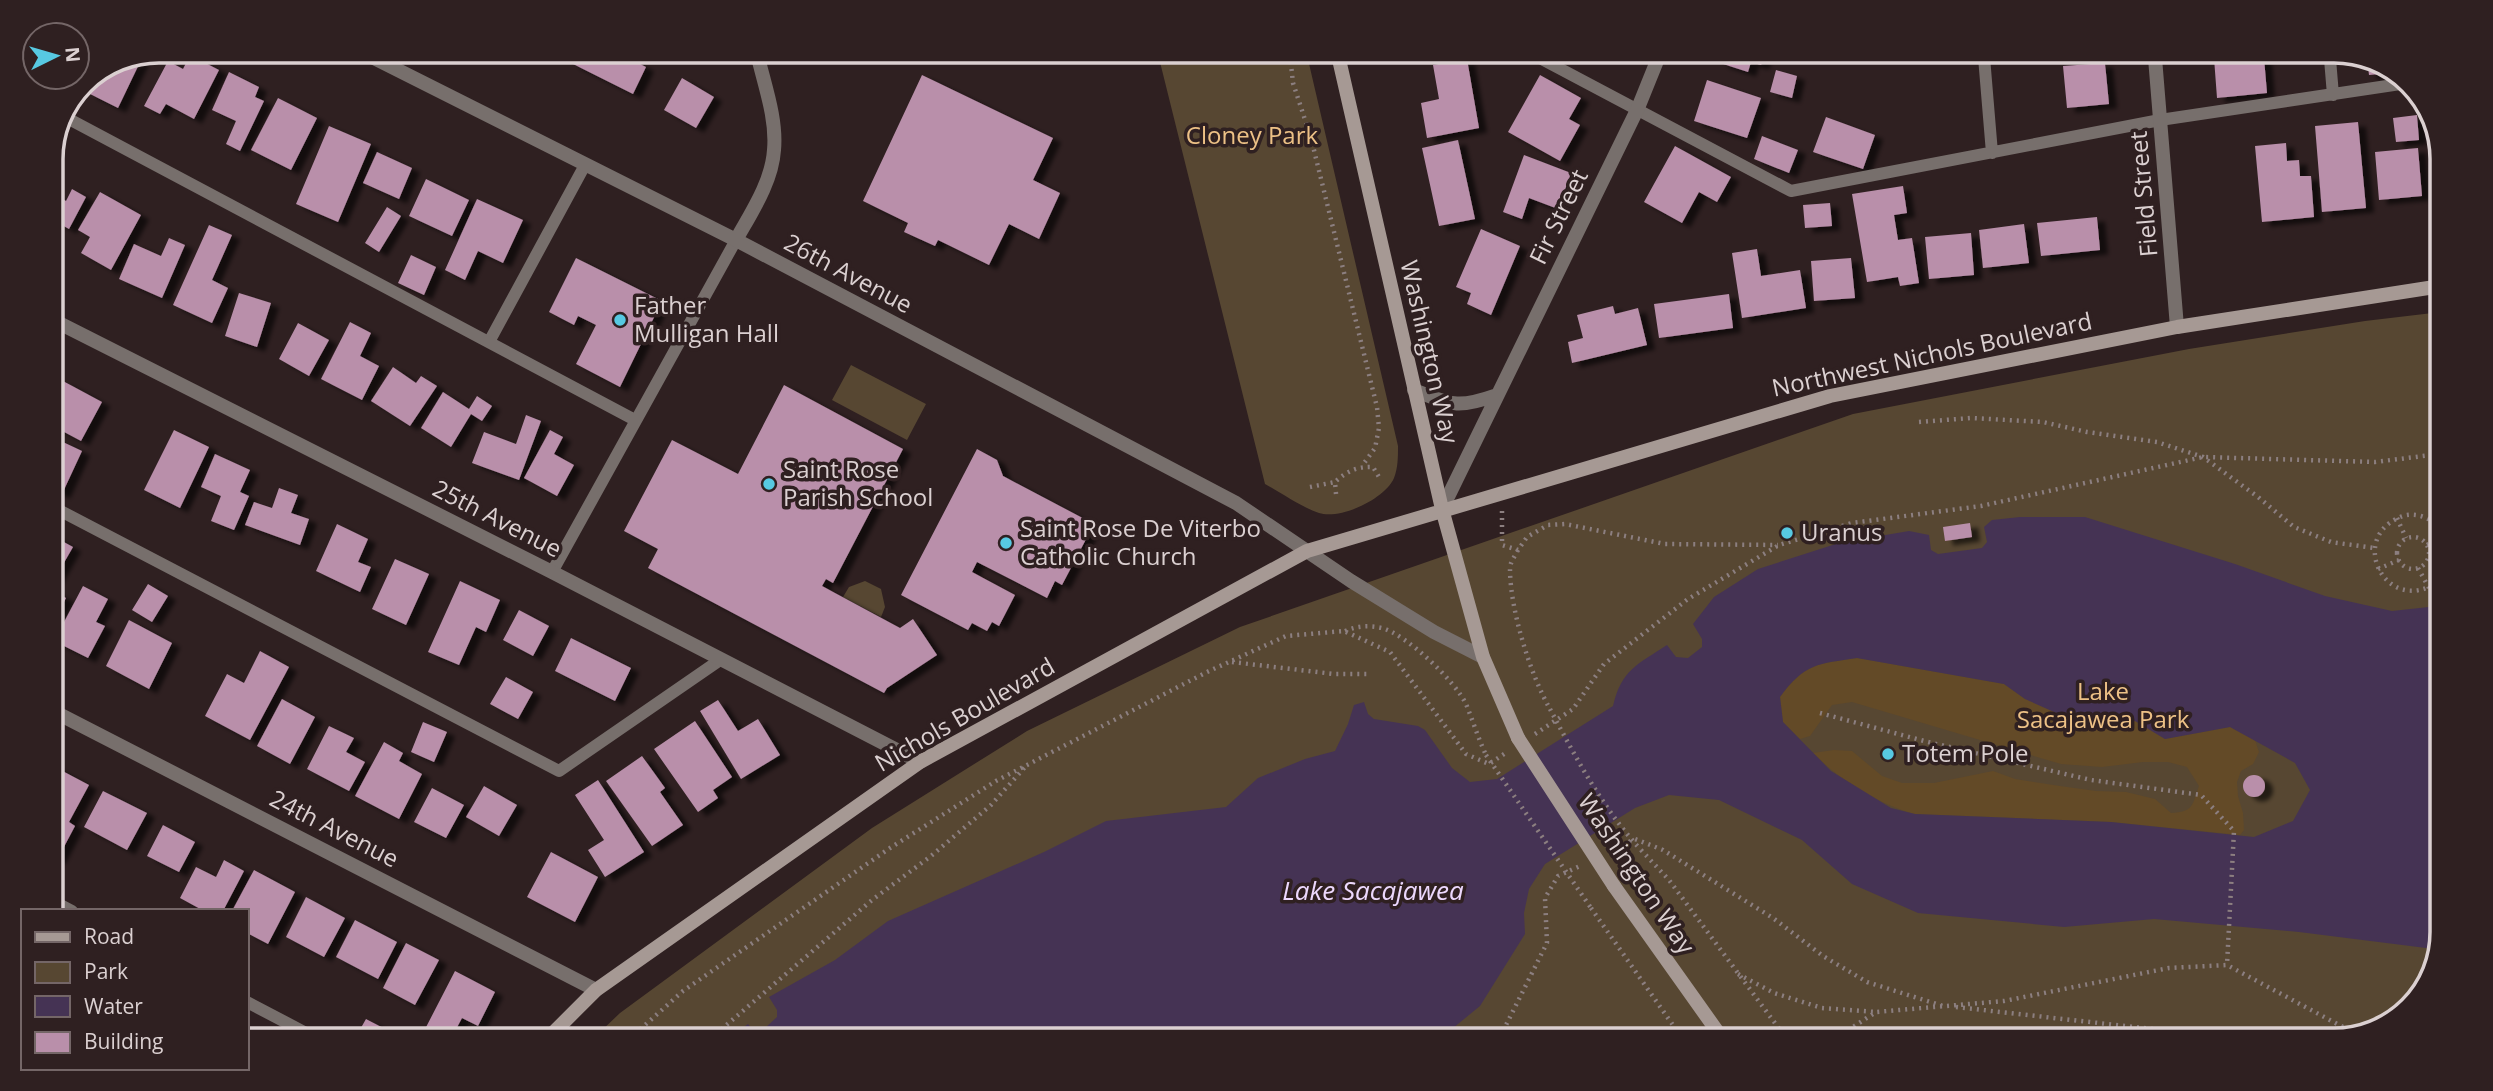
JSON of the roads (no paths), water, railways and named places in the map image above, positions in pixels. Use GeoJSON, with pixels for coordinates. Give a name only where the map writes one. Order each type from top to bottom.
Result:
{"type":"FeatureCollection","features":[{"type":"Feature","properties":{"kind":"main road","name":"Washington Way"},"geometry":{"type":"LineString","coordinates":[[1340,63],[1442,509],[1483,657],[1518,738],[1614,886],[1715,1028]]}},
{"type":"Feature","properties":{"kind":"main road","name":"Northwest Nichols Boulevard"},"geometry":{"type":"LineString","coordinates":[[1442,509],[1830,396],[2177,327],[2430,288]]}},
{"type":"Feature","properties":{"kind":"main road","name":"Nichols Boulevard"},"geometry":{"type":"LineString","coordinates":[[558,1028],[596,990],[920,762],[1307,551],[1442,509]]}},
{"type":"Feature","properties":{"kind":"street","name":"26th Avenue"},"geometry":{"type":"LineString","coordinates":[[384,63],[736,240],[1236,503],[1307,551]]}},
{"type":"Feature","properties":{"kind":"street"},"geometry":{"type":"LineString","coordinates":[[736,240],[765,187],[775,150],[772,117],[759,63]]}},
{"type":"Feature","properties":{"kind":"street","name":"Fir Street"},"geometry":{"type":"LineString","coordinates":[[1442,509],[1638,108],[1656,63]]}},
{"type":"Feature","properties":{"kind":"street","name":"Field Street"},"geometry":{"type":"LineString","coordinates":[[2155,63],[2177,327]]}},
{"type":"Feature","properties":{"kind":"street","name":"25th Avenue"},"geometry":{"type":"LineString","coordinates":[[63,325],[552,572],[920,762]]}},
{"type":"Feature","properties":{"kind":"street"},"geometry":{"type":"LineString","coordinates":[[1414,390],[1452,405],[1474,403],[1497,396]]}},
{"type":"Feature","properties":{"kind":"street"},"geometry":{"type":"LineString","coordinates":[[1307,551],[1434,632],[1483,657]]}},
{"type":"Feature","properties":{"kind":"street","name":"24th Avenue"},"geometry":{"type":"LineString","coordinates":[[63,716],[596,990]]}},
{"type":"Feature","properties":{"kind":"lane"},"geometry":{"type":"LineString","coordinates":[[1550,63],[1791,191],[2160,120],[2395,85]]}},
{"type":"Feature","properties":{"kind":"lane"},"geometry":{"type":"LineString","coordinates":[[1984,63],[1992,153]]}},
{"type":"Feature","properties":{"kind":"lane"},"geometry":{"type":"LineString","coordinates":[[2330,63],[2333,95]]}},
{"type":"Feature","properties":{"kind":"lane"},"geometry":{"type":"LineString","coordinates":[[72,120],[635,419]]}},
{"type":"Feature","properties":{"kind":"lane"},"geometry":{"type":"LineString","coordinates":[[489,342],[585,165]]}},
{"type":"Feature","properties":{"kind":"lane"},"geometry":{"type":"LineString","coordinates":[[552,572],[736,240]]}},
{"type":"Feature","properties":{"kind":"lane"},"geometry":{"type":"LineString","coordinates":[[63,512],[559,771],[720,660]]}},
{"type":"Feature","properties":{"kind":"lane"},"geometry":{"type":"LineString","coordinates":[[248,1003],[296,1028]]}},
{"type":"Feature","properties":{"kind":"water","name":"Lake Sacajawea"},"geometry":{"type":"Polygon","coordinates":[[[2020,517],[2085,517],[2235,564],[2325,596],[2392,611],[2430,607],[2428,948],[2299,932],[2154,919],[2064,927],[1918,913],[1852,884],[1802,840],[1719,800],[1669,795],[1635,808],[1545,864],[1529,889],[1524,913],[1525,934],[1480,1006],[1453,1028],[765,1028],[777,1017],[777,1010],[769,997],[835,960],[888,921],[1044,852],[1106,821],[1226,807],[1258,778],[1305,759],[1335,751],[1354,705],[1364,702],[1368,714],[1374,719],[1418,726],[1425,730],[1452,768],[1470,782],[1497,779],[1613,706],[1621,684],[1632,669],[1667,645],[1676,657],[1688,658],[1702,647],[1702,639],[1693,624],[1714,597],[1758,569],[1839,543],[1909,531],[1929,535],[1931,550],[1938,554],[1982,548],[1987,542],[1984,527],[1992,520],[2020,517]],[[1857,658],[1822,664],[1805,671],[1780,697],[1783,722],[1831,771],[1891,808],[1915,814],[2111,822],[2254,837],[2293,821],[2310,790],[2295,763],[2230,727],[2165,739],[2135,721],[2063,716],[2025,699],[2004,684],[1857,658]]]}},
{"type":"Feature","properties":{"kind":"place","name":"Father Mulligan Hall"},"geometry":{"type":"Point","coordinates":[620,320]}},
{"type":"Feature","properties":{"kind":"place","name":"Saint Rose Parish School"},"geometry":{"type":"Point","coordinates":[769,484]}},
{"type":"Feature","properties":{"kind":"place","name":"Uranus"},"geometry":{"type":"Point","coordinates":[1787,533]}},
{"type":"Feature","properties":{"kind":"place","name":"Saint Rose De Viterbo Catholic Church"},"geometry":{"type":"Point","coordinates":[1006,543]}},
{"type":"Feature","properties":{"kind":"place","name":"Totem Pole"},"geometry":{"type":"Point","coordinates":[1888,754]}},
{"type":"Feature","properties":{"kind":"park label","name":"Cloney Park"},"geometry":{"type":"Point","coordinates":[1252,136]}},
{"type":"Feature","properties":{"kind":"park label","name":"Lake Sacajawea Park"},"geometry":{"type":"Point","coordinates":[2103,706]}}]}
